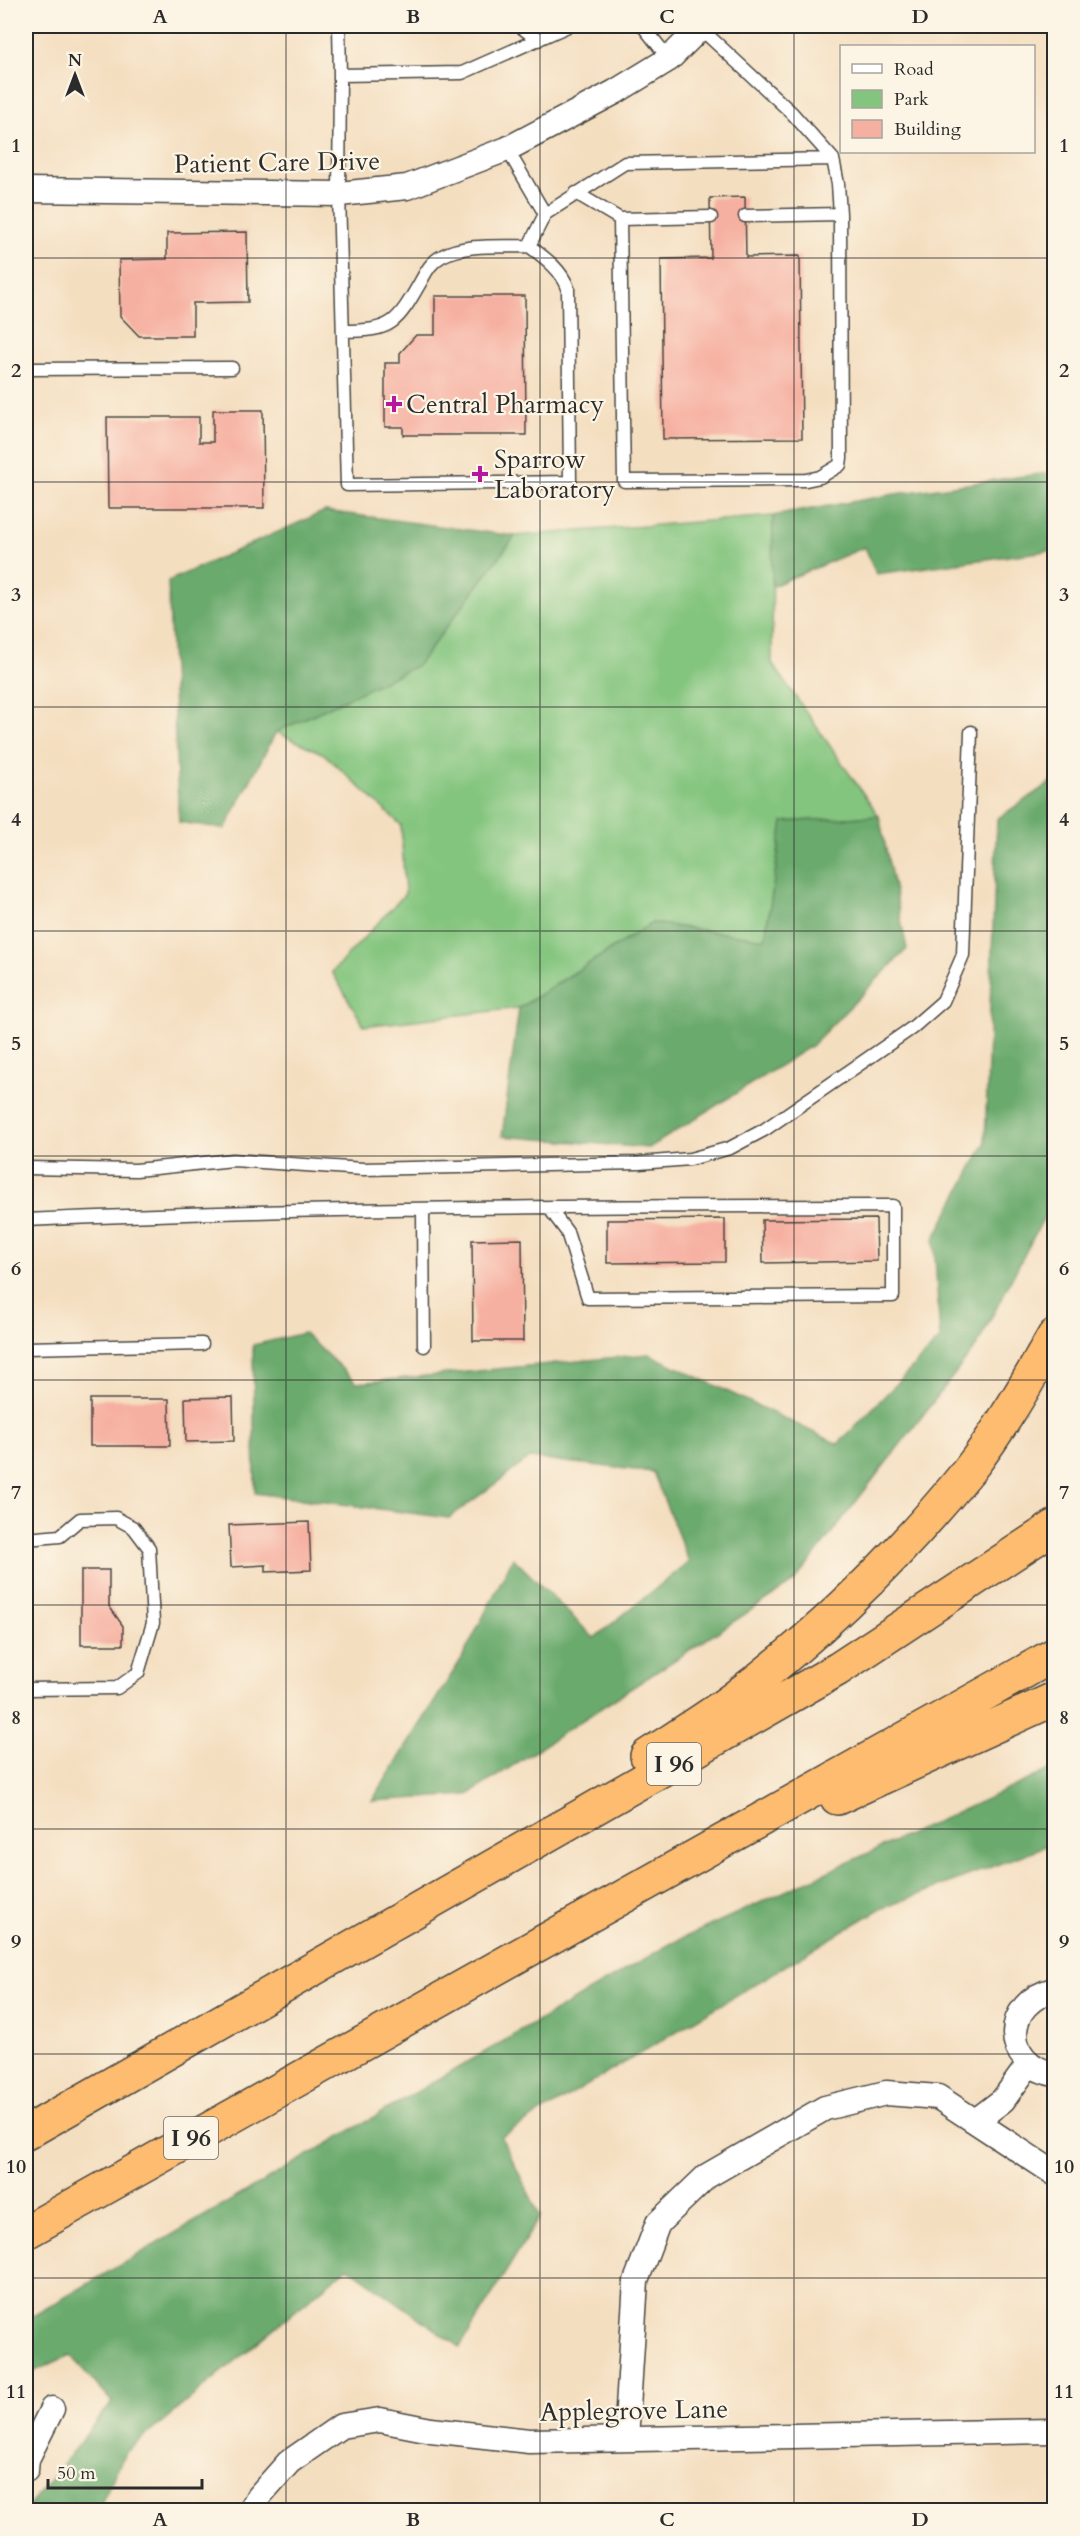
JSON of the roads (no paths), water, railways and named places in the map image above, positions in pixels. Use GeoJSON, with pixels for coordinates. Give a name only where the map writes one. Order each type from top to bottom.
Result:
{"type":"FeatureCollection","features":[{"type":"Feature","properties":{"kind":"highway"},"geometry":{"type":"LineString","coordinates":[[285,1986],[396,1907],[610,1781],[734,1698],[827,1622],[900,1550],[970,1468],[1018,1397],[1054,1336]]}},
{"type":"Feature","properties":{"kind":"highway","name":"I 96"},"geometry":{"type":"LineString","coordinates":[[26,2133],[838,1669],[1054,1527]]}},
{"type":"Feature","properties":{"kind":"highway","name":"I 96"},"geometry":{"type":"LineString","coordinates":[[26,2232],[1054,1655]]}},
{"type":"Feature","properties":{"kind":"highway"},"geometry":{"type":"LineString","coordinates":[[638,1887],[1054,1699]]}},
{"type":"Feature","properties":{"kind":"street","name":"Patient Care Drive"},"geometry":{"type":"LineString","coordinates":[[26,190],[339,194],[407,187],[507,148],[615,92],[669,59],[701,27]]}},
{"type":"Feature","properties":{"kind":"street"},"geometry":{"type":"LineString","coordinates":[[1054,1990],[1041,1993],[1028,2001],[1015,2025],[1015,2040],[1020,2053],[1029,2064],[1041,2071],[1054,2074]]}},
{"type":"Feature","properties":{"kind":"street"},"geometry":{"type":"LineString","coordinates":[[977,2120],[1003,2100],[1029,2064]]}},
{"type":"Feature","properties":{"kind":"street"},"geometry":{"type":"LineString","coordinates":[[626,2439],[636,2281],[658,2223],[706,2176],[825,2108],[886,2093],[938,2097],[977,2120],[1054,2173]]}},
{"type":"Feature","properties":{"kind":"street"},"geometry":{"type":"LineString","coordinates":[[26,2470],[27,2459],[52,2409]]}},
{"type":"Feature","properties":{"kind":"street","name":"Applegrove Lane"},"geometry":{"type":"LineString","coordinates":[[252,2511],[258,2497],[289,2462],[341,2426],[380,2420],[431,2430],[530,2441],[1054,2432]]}},
{"type":"Feature","properties":{"kind":"lane"},"geometry":{"type":"LineString","coordinates":[[339,26],[339,194],[347,485],[570,482],[568,288],[564,278],[549,261],[529,246],[467,249],[444,255],[431,264],[413,296],[391,324],[378,329],[343,331]]}},
{"type":"Feature","properties":{"kind":"lane"},"geometry":{"type":"LineString","coordinates":[[520,26],[538,40]]}},
{"type":"Feature","properties":{"kind":"lane"},"geometry":{"type":"LineString","coordinates":[[538,26],[538,40]]}},
{"type":"Feature","properties":{"kind":"lane"},"geometry":{"type":"LineString","coordinates":[[340,75],[462,74],[568,26]]}},
{"type":"Feature","properties":{"kind":"lane"},"geometry":{"type":"LineString","coordinates":[[643,26],[669,59]]}},
{"type":"Feature","properties":{"kind":"lane"},"geometry":{"type":"LineString","coordinates":[[620,219],[624,481],[806,480],[832,471],[840,465],[840,214],[838,184],[832,159],[792,113],[701,27]]}},
{"type":"Feature","properties":{"kind":"lane"},"geometry":{"type":"LineString","coordinates":[[507,148],[545,214]]}},
{"type":"Feature","properties":{"kind":"lane"},"geometry":{"type":"LineString","coordinates":[[529,246],[545,214],[607,172],[625,163],[832,159]]}},
{"type":"Feature","properties":{"kind":"lane"},"geometry":{"type":"LineString","coordinates":[[576,193],[620,219],[711,218]]}},
{"type":"Feature","properties":{"kind":"lane"},"geometry":{"type":"LineString","coordinates":[[746,216],[840,214]]}},
{"type":"Feature","properties":{"kind":"lane"},"geometry":{"type":"LineString","coordinates":[[26,369],[232,368]]}},
{"type":"Feature","properties":{"kind":"lane"},"geometry":{"type":"LineString","coordinates":[[26,1168],[136,1170],[233,1160],[363,1168],[639,1163],[690,1159],[730,1148],[773,1124],[912,1028],[943,1001],[963,955],[971,732]]}},
{"type":"Feature","properties":{"kind":"lane"},"geometry":{"type":"LineString","coordinates":[[26,1220],[423,1209],[549,1208],[893,1206],[893,1296],[588,1298],[567,1232],[549,1208]]}},
{"type":"Feature","properties":{"kind":"lane"},"geometry":{"type":"LineString","coordinates":[[423,1209],[424,1346]]}},
{"type":"Feature","properties":{"kind":"lane"},"geometry":{"type":"LineString","coordinates":[[26,1348],[202,1344]]}},
{"type":"Feature","properties":{"kind":"lane"},"geometry":{"type":"LineString","coordinates":[[26,1539],[60,1536],[80,1519],[116,1518],[134,1528],[149,1548],[153,1623],[138,1673],[117,1688],[26,1689]]}},
{"type":"Feature","properties":{"kind":"place","name":"Central Pharmacy"},"geometry":{"type":"Point","coordinates":[394,404]}},
{"type":"Feature","properties":{"kind":"place","name":"Sparrow Laboratory"},"geometry":{"type":"Point","coordinates":[480,474]}}]}
